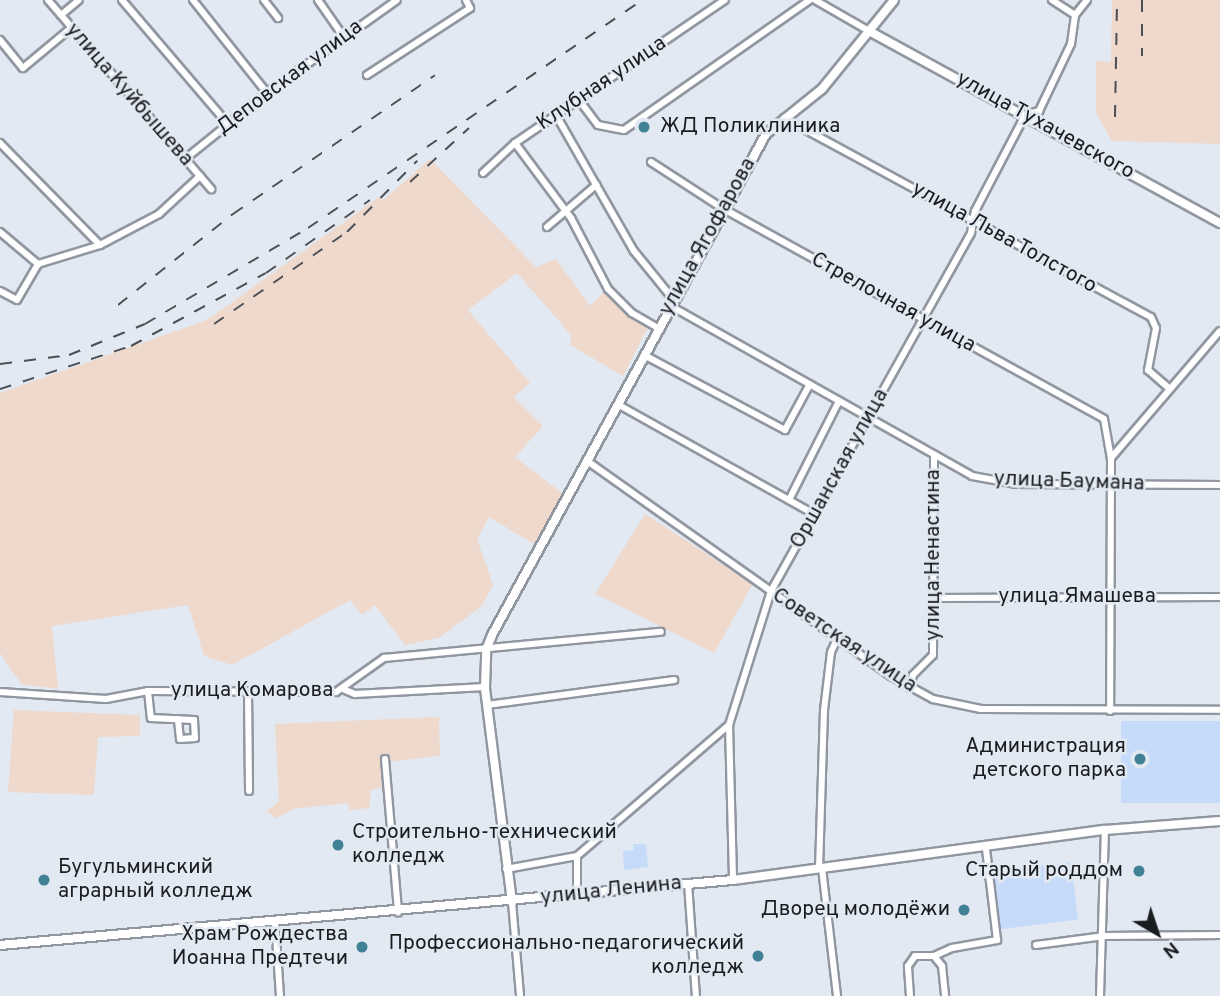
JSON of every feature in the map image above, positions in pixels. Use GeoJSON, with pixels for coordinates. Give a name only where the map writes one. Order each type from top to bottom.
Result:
{"type":"FeatureCollection","features":[{"type":"Feature","properties":{"kind":"main road","name":"улица Ягофарова"},"geometry":{"type":"LineString","coordinates":[[486,650],[590,463],[722,208],[766,134],[822,89],[894,0]]}},
{"type":"Feature","properties":{"kind":"main road","name":"улица Тухачевского"},"geometry":{"type":"LineString","coordinates":[[869,31],[1220,223]]}},
{"type":"Feature","properties":{"kind":"main road"},"geometry":{"type":"LineString","coordinates":[[486,650],[485,687],[505,869],[512,902]]}},
{"type":"Feature","properties":{"kind":"main road","name":"улица Ленина"},"geometry":{"type":"LineString","coordinates":[[0,945],[512,902],[733,880],[986,849],[1105,830],[1220,821]]}},
{"type":"Feature","properties":{"kind":"street","name":"улица Куйбышева"},"geometry":{"type":"LineString","coordinates":[[48,0],[211,189]]}},
{"type":"Feature","properties":{"kind":"street"},"geometry":{"type":"LineString","coordinates":[[61,15],[79,0]]}},
{"type":"Feature","properties":{"kind":"street"},"geometry":{"type":"LineString","coordinates":[[122,0],[228,124]]}},
{"type":"Feature","properties":{"kind":"street"},"geometry":{"type":"LineString","coordinates":[[193,0],[267,93]]}},
{"type":"Feature","properties":{"kind":"street"},"geometry":{"type":"LineString","coordinates":[[264,0],[278,18]]}},
{"type":"Feature","properties":{"kind":"street"},"geometry":{"type":"LineString","coordinates":[[318,0],[343,36]]}},
{"type":"Feature","properties":{"kind":"street","name":"Деповская улица"},"geometry":{"type":"LineString","coordinates":[[185,159],[267,93],[343,36],[397,0]]}},
{"type":"Feature","properties":{"kind":"street"},"geometry":{"type":"LineString","coordinates":[[367,75],[470,8],[466,0]]}},
{"type":"Feature","properties":{"kind":"street","name":"Клубная улица"},"geometry":{"type":"LineString","coordinates":[[483,173],[515,144],[725,0]]}},
{"type":"Feature","properties":{"kind":"street"},"geometry":{"type":"LineString","coordinates":[[579,100],[598,125],[624,130],[810,0]]}},
{"type":"Feature","properties":{"kind":"street"},"geometry":{"type":"LineString","coordinates":[[816,0],[869,31]]}},
{"type":"Feature","properties":{"kind":"street"},"geometry":{"type":"LineString","coordinates":[[824,0],[830,7]]}},
{"type":"Feature","properties":{"kind":"street"},"geometry":{"type":"LineString","coordinates":[[1052,0],[1075,15],[1087,0]]}},
{"type":"Feature","properties":{"kind":"street","name":"Оршанская улица"},"geometry":{"type":"LineString","coordinates":[[729,725],[771,590],[870,418],[975,221],[975,211],[1025,114],[1039,111],[1071,44],[1075,15]]}},
{"type":"Feature","properties":{"kind":"street"},"geometry":{"type":"LineString","coordinates":[[0,40],[23,68],[71,28]]}},
{"type":"Feature","properties":{"kind":"street"},"geometry":{"type":"LineString","coordinates":[[556,115],[634,251],[671,302]]}},
{"type":"Feature","properties":{"kind":"street","name":"улица Льва Толстого"},"geometry":{"type":"LineString","coordinates":[[784,118],[1151,317],[1156,328],[1147,370],[1170,388]]}},
{"type":"Feature","properties":{"kind":"street"},"geometry":{"type":"LineString","coordinates":[[0,143],[100,245]]}},
{"type":"Feature","properties":{"kind":"street"},"geometry":{"type":"LineString","coordinates":[[515,144],[579,230],[608,289],[632,313],[658,328]]}},
{"type":"Feature","properties":{"kind":"street","name":"Стрелочная улица"},"geometry":{"type":"LineString","coordinates":[[651,162],[722,208],[1104,419],[1111,458]]}},
{"type":"Feature","properties":{"kind":"street"},"geometry":{"type":"LineString","coordinates":[[0,291],[17,300],[38,264],[100,245],[159,214],[200,176]]}},
{"type":"Feature","properties":{"kind":"street"},"geometry":{"type":"LineString","coordinates":[[547,227],[596,185]]}},
{"type":"Feature","properties":{"kind":"street"},"geometry":{"type":"LineString","coordinates":[[0,232],[38,264]]}},
{"type":"Feature","properties":{"kind":"street","name":"улица Баумана"},"geometry":{"type":"LineString","coordinates":[[671,302],[956,470],[995,482],[1220,485]]}},
{"type":"Feature","properties":{"kind":"street"},"geometry":{"type":"LineString","coordinates":[[1110,711],[1111,458],[1220,331]]}},
{"type":"Feature","properties":{"kind":"street"},"geometry":{"type":"LineString","coordinates":[[644,355],[785,430],[810,384]]}},
{"type":"Feature","properties":{"kind":"street"},"geometry":{"type":"LineString","coordinates":[[789,499],[839,401]]}},
{"type":"Feature","properties":{"kind":"street"},"geometry":{"type":"LineString","coordinates":[[619,405],[814,514]]}},
{"type":"Feature","properties":{"kind":"street","name":"улица Ненастина"},"geometry":{"type":"LineString","coordinates":[[910,688],[913,675],[933,655],[934,456]]}},
{"type":"Feature","properties":{"kind":"street","name":"Советская улица"},"geometry":{"type":"LineString","coordinates":[[590,463],[910,688],[933,699],[981,709],[1220,710]]}},
{"type":"Feature","properties":{"kind":"street","name":"улица Ямашева"},"geometry":{"type":"LineString","coordinates":[[935,597],[1220,597]]}},
{"type":"Feature","properties":{"kind":"street","name":"улица Комарова"},"geometry":{"type":"LineString","coordinates":[[0,692],[106,699],[148,691],[345,690],[384,658],[661,632]]}},
{"type":"Feature","properties":{"kind":"street"},"geometry":{"type":"LineString","coordinates":[[837,996],[821,869],[824,709],[831,652],[838,637]]}},
{"type":"Feature","properties":{"kind":"street"},"geometry":{"type":"LineString","coordinates":[[487,705],[674,680]]}},
{"type":"Feature","properties":{"kind":"street"},"geometry":{"type":"LineString","coordinates":[[345,690],[355,694],[485,687]]}},
{"type":"Feature","properties":{"kind":"street"},"geometry":{"type":"LineString","coordinates":[[148,691],[151,718],[178,719]]}},
{"type":"Feature","properties":{"kind":"street"},"geometry":{"type":"LineString","coordinates":[[248,692],[249,791]]}},
{"type":"Feature","properties":{"kind":"street"},"geometry":{"type":"LineString","coordinates":[[505,869],[577,856],[729,725]]}},
{"type":"Feature","properties":{"kind":"street"},"geometry":{"type":"LineString","coordinates":[[729,725],[733,880]]}},
{"type":"Feature","properties":{"kind":"street"},"geometry":{"type":"LineString","coordinates":[[385,760],[398,912]]}},
{"type":"Feature","properties":{"kind":"street"},"geometry":{"type":"LineString","coordinates":[[1100,996],[1104,936],[1105,830]]}},
{"type":"Feature","properties":{"kind":"street"},"geometry":{"type":"LineString","coordinates":[[910,996],[908,966],[915,956],[934,956],[952,948],[998,940],[986,849]]}},
{"type":"Feature","properties":{"kind":"street"},"geometry":{"type":"LineString","coordinates":[[577,856],[577,895]]}},
{"type":"Feature","properties":{"kind":"street"},"geometry":{"type":"LineString","coordinates":[[688,883],[696,996]]}},
{"type":"Feature","properties":{"kind":"street"},"geometry":{"type":"LineString","coordinates":[[512,902],[520,996]]}},
{"type":"Feature","properties":{"kind":"street"},"geometry":{"type":"LineString","coordinates":[[275,921],[280,996]]}},
{"type":"Feature","properties":{"kind":"street"},"geometry":{"type":"LineString","coordinates":[[1036,945],[1104,936],[1220,935]]}},
{"type":"Feature","properties":{"kind":"street"},"geometry":{"type":"LineString","coordinates":[[934,956],[942,966],[946,996]]}},
{"type":"Feature","properties":{"kind":"shaded area"},"geometry":{"type":"Polygon","coordinates":[[[1112,0],[1220,0],[1220,144],[1112,141],[1096,113],[1096,61],[1111,62],[1112,0]]]}},
{"type":"Feature","properties":{"kind":"shaded area"},"geometry":{"type":"Polygon","coordinates":[[[430,159],[536,267],[556,259],[590,306],[606,290],[649,325],[623,376],[570,345],[571,335],[517,273],[468,310],[530,383],[514,397],[543,426],[515,457],[563,494],[534,544],[489,517],[477,539],[493,585],[482,606],[439,638],[405,645],[375,605],[362,615],[350,600],[232,665],[204,656],[188,605],[52,626],[58,689],[21,684],[0,653],[0,393],[207,320],[379,197],[383,200],[430,159]]]}},
{"type":"Feature","properties":{"kind":"shaded area"},"geometry":{"type":"Polygon","coordinates":[[[645,514],[753,584],[714,653],[595,594],[645,514]]]}},
{"type":"Feature","properties":{"kind":"shaded area"},"geometry":{"type":"Polygon","coordinates":[[[14,710],[140,715],[140,736],[98,737],[94,795],[8,792],[14,710]]]}},
{"type":"Feature","properties":{"kind":"shaded area"},"geometry":{"type":"Polygon","coordinates":[[[439,717],[440,756],[387,762],[389,786],[371,790],[369,808],[350,810],[347,803],[294,809],[275,818],[267,811],[279,801],[275,724],[439,717]]]}},
{"type":"Feature","properties":{"kind":"shaded area"},"geometry":{"type":"Polygon","coordinates":[[[1121,721],[1220,721],[1220,803],[1121,803],[1121,721]]]}},
{"type":"Feature","properties":{"kind":"shaded area"},"geometry":{"type":"Polygon","coordinates":[[[633,844],[646,844],[648,867],[624,870],[623,851],[634,850],[633,844]]]}},
{"type":"Feature","properties":{"kind":"shaded area"},"geometry":{"type":"Polygon","coordinates":[[[1071,862],[1078,920],[1000,929],[993,872],[1071,862]]]}},
{"type":"Feature","properties":{"kind":"railway"},"geometry":{"type":"LineString","coordinates":[[0,364],[69,355],[145,324],[308,228],[642,0]]}},
{"type":"Feature","properties":{"kind":"railway"},"geometry":{"type":"LineString","coordinates":[[1115,117],[1117,0]]}},
{"type":"Feature","properties":{"kind":"railway"},"geometry":{"type":"LineString","coordinates":[[1142,0],[1142,56]]}},
{"type":"Feature","properties":{"kind":"railway"},"geometry":{"type":"LineString","coordinates":[[118,305],[233,214],[435,75]]}},
{"type":"Feature","properties":{"kind":"railway"},"geometry":{"type":"LineString","coordinates":[[410,182],[469,128]]}},
{"type":"Feature","properties":{"kind":"railway"},"geometry":{"type":"LineString","coordinates":[[214,324],[347,232],[417,161]]}},
{"type":"Feature","properties":{"kind":"railway"},"geometry":{"type":"LineString","coordinates":[[0,389],[131,346],[266,273],[370,200]]}},
{"type":"Feature","properties":{"kind":"place","name":"ЖД Поликлиника"},"geometry":{"type":"Point","coordinates":[644,127]}},
{"type":"Feature","properties":{"kind":"place","name":"Администрация детского парка"},"geometry":{"type":"Point","coordinates":[1140,759]}},
{"type":"Feature","properties":{"kind":"place","name":"Строительно-технический колледж"},"geometry":{"type":"Point","coordinates":[338,845]}},
{"type":"Feature","properties":{"kind":"place","name":"Старый роддом"},"geometry":{"type":"Point","coordinates":[1139,871]}},
{"type":"Feature","properties":{"kind":"place","name":"Бугульминский аграрный колледж"},"geometry":{"type":"Point","coordinates":[44,880]}},
{"type":"Feature","properties":{"kind":"place","name":"Дворец молодёжи"},"geometry":{"type":"Point","coordinates":[964,910]}},
{"type":"Feature","properties":{"kind":"place","name":"Храм Рождества Иоанна Предтечи"},"geometry":{"type":"Point","coordinates":[362,947]}},
{"type":"Feature","properties":{"kind":"place","name":"Профессионально-педагогический колледж"},"geometry":{"type":"Point","coordinates":[758,956]}}]}
